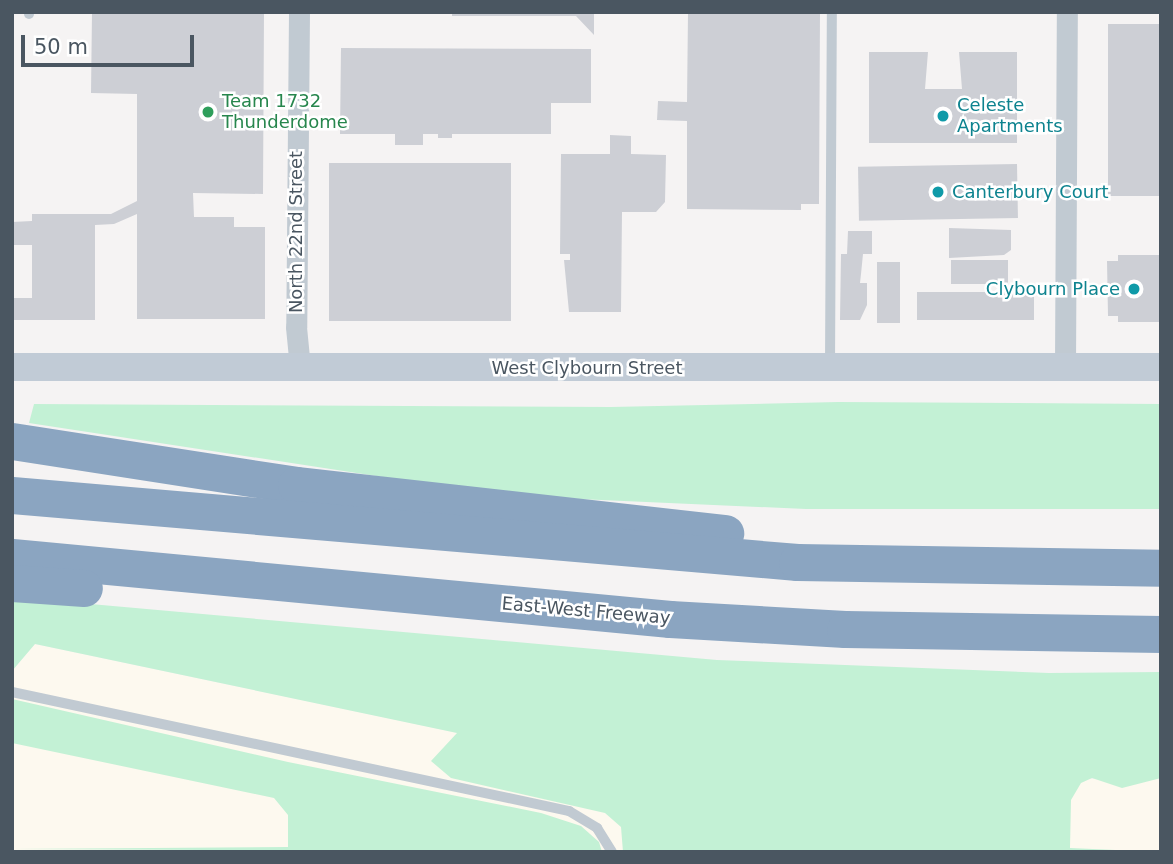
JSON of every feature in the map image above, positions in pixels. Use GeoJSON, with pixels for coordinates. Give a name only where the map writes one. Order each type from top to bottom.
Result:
{"type":"FeatureCollection","features":[{"type":"Feature","properties":{"kind":"highway"},"geometry":{"type":"LineString","coordinates":[[12,441],[350,492],[654,523],[1004,568]]}},
{"type":"Feature","properties":{"kind":"highway"},"geometry":{"type":"LineString","coordinates":[[12,495],[797,562],[1004,568],[1161,568]]}},
{"type":"Feature","properties":{"kind":"highway","name":"East-West Freeway"},"geometry":{"type":"LineString","coordinates":[[12,557],[445,599],[845,629],[1161,634]]}},
{"type":"Feature","properties":{"kind":"highway"},"geometry":{"type":"LineString","coordinates":[[12,583],[166,593],[445,599]]}},
{"type":"Feature","properties":{"kind":"street","name":"North 22nd Street"},"geometry":{"type":"LineString","coordinates":[[299,12],[296,327],[300,368]]}},
{"type":"Feature","properties":{"kind":"street"},"geometry":{"type":"LineString","coordinates":[[1065,366],[1067,12]]}},
{"type":"Feature","properties":{"kind":"street","name":"West Clybourn Street"},"geometry":{"type":"LineString","coordinates":[[12,367],[1161,367]]}},
{"type":"Feature","properties":{"kind":"lane"},"geometry":{"type":"LineString","coordinates":[[830,368],[832,12]]}},
{"type":"Feature","properties":{"kind":"lane"},"geometry":{"type":"LineString","coordinates":[[12,692],[569,811],[597,828],[612,852]]}},
{"type":"Feature","properties":{"kind":"shaded area"},"geometry":{"type":"Polygon","coordinates":[[[35,644],[458,733],[432,761],[634,811],[633,852],[12,852],[12,671],[35,644]]]}},
{"type":"Feature","properties":{"kind":"shaded area"},"geometry":{"type":"Polygon","coordinates":[[[1059,779],[1161,779],[1161,852],[1059,852],[1059,779]]]}},
{"type":"Feature","properties":{"kind":"green space"},"geometry":{"type":"Polygon","coordinates":[[[838,402],[1161,404],[1161,509],[806,509],[579,499],[448,487],[29,423],[34,404],[611,407],[838,402]]]}},
{"type":"Feature","properties":{"kind":"green space"},"geometry":{"type":"Polygon","coordinates":[[[12,597],[717,660],[1049,673],[1161,672],[1161,778],[1122,788],[1092,778],[1081,783],[1071,800],[1070,848],[1161,852],[623,852],[621,827],[605,813],[451,778],[431,761],[457,733],[35,644],[12,671],[12,597]]]}},
{"type":"Feature","properties":{"kind":"green space"},"geometry":{"type":"Polygon","coordinates":[[[12,699],[288,762],[541,813],[581,826],[599,842],[602,852],[12,849],[288,847],[288,815],[274,798],[12,743],[12,699]]]}},
{"type":"Feature","properties":{"kind":"building"},"geometry":{"type":"Polygon","coordinates":[[[92,12],[264,12],[263,194],[193,193],[194,217],[234,217],[234,227],[265,227],[265,319],[137,319],[137,214],[114,224],[95,225],[95,320],[12,320],[12,298],[32,298],[32,245],[12,245],[12,222],[32,221],[32,214],[111,214],[137,201],[137,94],[91,93],[92,12]]]}},
{"type":"Feature","properties":{"kind":"building"},"geometry":{"type":"Polygon","coordinates":[[[452,12],[594,12],[594,35],[576,16],[452,16],[452,12]]]}},
{"type":"Feature","properties":{"kind":"building"},"geometry":{"type":"Polygon","coordinates":[[[688,12],[820,12],[819,204],[801,204],[801,210],[687,209],[687,121],[657,120],[658,101],[687,102],[688,12]]]}},
{"type":"Feature","properties":{"kind":"building"},"geometry":{"type":"Polygon","coordinates":[[[1108,24],[1161,24],[1161,196],[1108,196],[1108,24]]]}},
{"type":"Feature","properties":{"kind":"building"},"geometry":{"type":"Polygon","coordinates":[[[341,48],[591,49],[591,103],[551,103],[551,134],[452,134],[452,138],[438,138],[438,134],[423,134],[423,145],[395,145],[395,134],[340,134],[341,48]]]}},
{"type":"Feature","properties":{"kind":"building","name":"Celeste Apartments"},"geometry":{"type":"Polygon","coordinates":[[[869,52],[928,52],[925,89],[962,89],[959,52],[1017,52],[1017,143],[869,143],[869,52]]]}},
{"type":"Feature","properties":{"kind":"building"},"geometry":{"type":"Polygon","coordinates":[[[610,135],[631,136],[631,154],[666,155],[665,202],[656,212],[622,212],[621,312],[569,312],[564,260],[570,260],[570,254],[560,254],[561,154],[610,154],[610,135]]]}},
{"type":"Feature","properties":{"kind":"building"},"geometry":{"type":"Polygon","coordinates":[[[329,163],[511,163],[511,321],[329,321],[329,163]]]}},
{"type":"Feature","properties":{"kind":"building","name":"Canterbury Court"},"geometry":{"type":"Polygon","coordinates":[[[1017,164],[1018,218],[859,221],[858,167],[1017,164]]]}},
{"type":"Feature","properties":{"kind":"building"},"geometry":{"type":"Polygon","coordinates":[[[949,228],[1011,230],[1011,250],[1004,255],[949,258],[949,228]]]}},
{"type":"Feature","properties":{"kind":"building"},"geometry":{"type":"Polygon","coordinates":[[[848,231],[872,231],[872,254],[863,254],[860,283],[867,283],[867,305],[860,320],[840,320],[841,254],[847,254],[848,231]]]}},
{"type":"Feature","properties":{"kind":"building","name":"Clybourn Place"},"geometry":{"type":"Polygon","coordinates":[[[1118,255],[1161,255],[1161,322],[1118,322],[1118,316],[1108,316],[1107,261],[1118,261],[1118,255]]]}},
{"type":"Feature","properties":{"kind":"building"},"geometry":{"type":"Polygon","coordinates":[[[951,260],[1008,260],[1008,284],[951,284],[951,260]]]}},
{"type":"Feature","properties":{"kind":"building"},"geometry":{"type":"Polygon","coordinates":[[[877,262],[900,262],[900,323],[877,323],[877,262]]]}},
{"type":"Feature","properties":{"kind":"building"},"geometry":{"type":"Polygon","coordinates":[[[917,292],[1034,292],[1034,320],[917,320],[917,292]]]}},
{"type":"Feature","properties":{"kind":"place","name":"Team 1732 Thunderdome"},"geometry":{"type":"Point","coordinates":[208,112]}},
{"type":"Feature","properties":{"kind":"place","name":"Celeste Apartments"},"geometry":{"type":"Point","coordinates":[943,116]}},
{"type":"Feature","properties":{"kind":"place","name":"Canterbury Court"},"geometry":{"type":"Point","coordinates":[938,192]}},
{"type":"Feature","properties":{"kind":"place","name":"Clybourn Place"},"geometry":{"type":"Point","coordinates":[1134,289]}}]}
